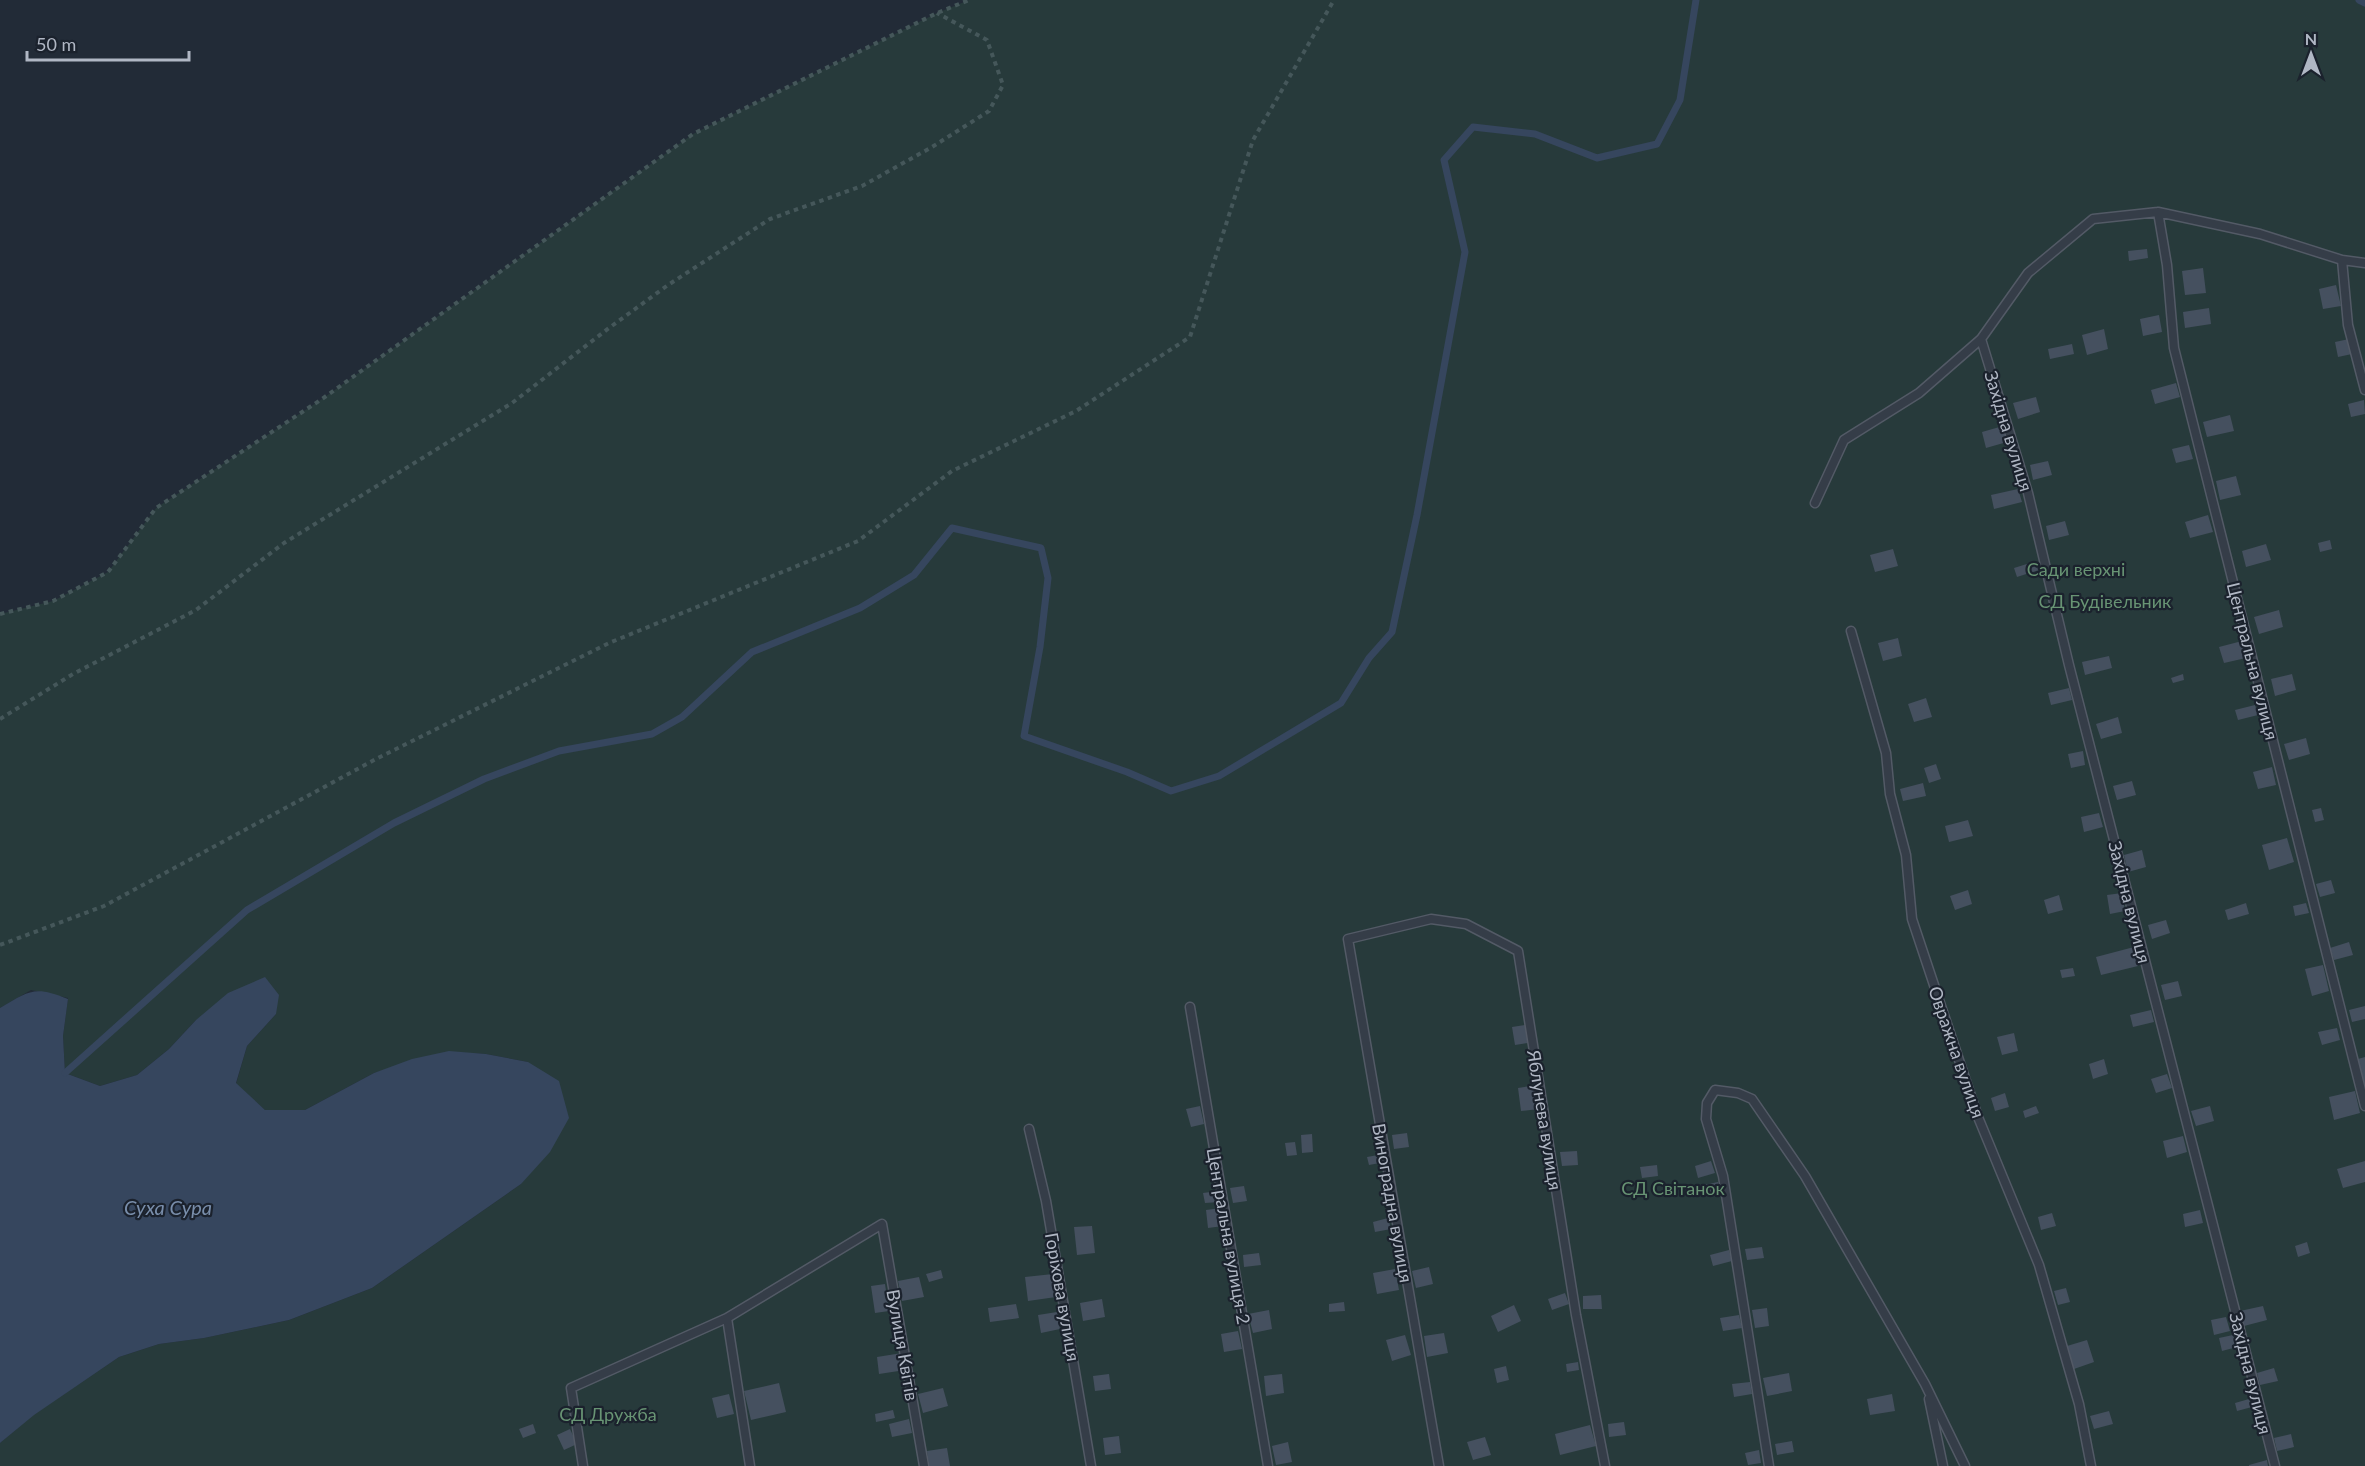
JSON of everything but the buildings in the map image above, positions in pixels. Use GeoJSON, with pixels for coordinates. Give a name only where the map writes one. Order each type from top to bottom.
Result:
{"type":"FeatureCollection","features":[{"type":"Feature","properties":{"kind":"lane"},"geometry":{"type":"LineString","coordinates":[[1815,503],[1844,440],[1919,393],[1981,339],[2028,273],[2093,219],[2158,212],[2260,234],[2342,260],[2365,263]]}},
{"type":"Feature","properties":{"kind":"lane","name":"Центральна вулиця"},"geometry":{"type":"LineString","coordinates":[[2158,212],[2167,265],[2174,348],[2365,1106]]}},
{"type":"Feature","properties":{"kind":"lane"},"geometry":{"type":"LineString","coordinates":[[2342,260],[2348,325],[2365,390]]}},
{"type":"Feature","properties":{"kind":"lane","name":"Західна вулиця"},"geometry":{"type":"LineString","coordinates":[[1981,339],[2028,493],[2069,665],[2275,1466]]}},
{"type":"Feature","properties":{"kind":"lane","name":"Овражна вулиця"},"geometry":{"type":"LineString","coordinates":[[1851,631],[1886,753],[1890,794],[1906,855],[1912,919],[1978,1117],[2039,1265],[2079,1404],[2091,1466]]}},
{"type":"Feature","properties":{"kind":"lane","name":"Яблунева вулиця"},"geometry":{"type":"LineString","coordinates":[[1348,939],[1431,919],[1466,924],[1518,951],[1576,1315],[1605,1466]]}},
{"type":"Feature","properties":{"kind":"lane","name":"Виноградна вулиця"},"geometry":{"type":"LineString","coordinates":[[1348,939],[1439,1466]]}},
{"type":"Feature","properties":{"kind":"lane","name":"Центральна вулиця-2"},"geometry":{"type":"LineString","coordinates":[[1190,1007],[1268,1466]]}},
{"type":"Feature","properties":{"kind":"lane"},"geometry":{"type":"LineString","coordinates":[[1769,1466],[1724,1176],[1706,1119],[1707,1103],[1715,1090],[1738,1093],[1752,1099],[1805,1176],[1925,1384],[1965,1466]]}},
{"type":"Feature","properties":{"kind":"lane","name":"Горіхова вулиця"},"geometry":{"type":"LineString","coordinates":[[1029,1129],[1046,1201],[1092,1466]]}},
{"type":"Feature","properties":{"kind":"lane","name":"Вулиця Квітів"},"geometry":{"type":"LineString","coordinates":[[728,1318],[882,1224],[924,1466]]}},
{"type":"Feature","properties":{"kind":"lane"},"geometry":{"type":"LineString","coordinates":[[582,1466],[570,1388],[728,1318],[750,1466]]}},
{"type":"Feature","properties":{"kind":"lane"},"geometry":{"type":"LineString","coordinates":[[1925,1384],[1943,1466]]}},
{"type":"Feature","properties":{"kind":"path"},"geometry":{"type":"LineString","coordinates":[[0,614],[53,602],[108,572],[156,508],[322,399],[693,134],[969,0]]}},
{"type":"Feature","properties":{"kind":"path"},"geometry":{"type":"LineString","coordinates":[[0,945],[104,906],[376,759],[609,643],[858,541],[952,471],[1076,411],[1190,337],[1253,140],[1334,0]]}},
{"type":"Feature","properties":{"kind":"path"},"geometry":{"type":"LineString","coordinates":[[0,719],[73,674],[196,610],[284,543],[512,403],[668,285],[770,219],[862,186],[932,147],[989,111],[1003,85],[987,40],[937,14]]}},
{"type":"Feature","properties":{"kind":"green space"},"geometry":{"type":"Polygon","coordinates":[[[969,0],[2365,0],[2365,1466],[0,1466],[0,1443],[33,1415],[119,1357],[159,1344],[204,1338],[289,1320],[372,1288],[521,1184],[528,1062],[486,1054],[449,1052],[374,1073],[305,1110],[265,1110],[236,1084],[247,1046],[276,1014],[196,1020],[169,1049],[137,1075],[100,1086],[65,1073],[63,1036],[68,998],[31,990],[0,1008],[0,614],[53,601],[108,572],[156,508],[322,399],[693,134],[937,13],[969,0]]]}},
{"type":"Feature","properties":{"kind":"water","name":"Суха Сура"},"geometry":{"type":"Polygon","coordinates":[[[265,977],[279,995],[276,1014],[247,1046],[236,1083],[265,1110],[305,1110],[374,1073],[412,1059],[449,1051],[486,1054],[528,1062],[559,1081],[569,1118],[550,1152],[521,1184],[372,1288],[289,1320],[204,1338],[159,1344],[119,1357],[34,1415],[0,1443],[0,1008],[18,997],[39,991],[68,999],[63,1036],[65,1073],[100,1086],[137,1075],[169,1049],[196,1020],[228,993],[265,977]]]}},
{"type":"Feature","properties":{"kind":"waterway"},"geometry":{"type":"LineString","coordinates":[[65,1073],[247,910],[394,823],[484,779],[559,751],[652,734],[682,717],[752,652],[860,608],[914,575],[952,528],[1041,548],[1048,578],[1040,647],[1024,736],[1127,772],[1171,791],[1219,776],[1341,703],[1369,658],[1392,632],[1417,515],[1465,252],[1444,160],[1473,127],[1535,134],[1597,158],[1657,144],[1680,100],[1696,0]]}},
{"type":"Feature","properties":{"kind":"waterway"},"geometry":{"type":"LineString","coordinates":[[2359,0],[2365,3]]}},
{"type":"Feature","properties":{"kind":"park label","name":"Сади верхні"},"geometry":{"type":"Point","coordinates":[2076,569]}},
{"type":"Feature","properties":{"kind":"park label","name":"СД Будівельник"},"geometry":{"type":"Point","coordinates":[2105,601]}},
{"type":"Feature","properties":{"kind":"park label","name":"СД Світанок"},"geometry":{"type":"Point","coordinates":[1673,1188]}},
{"type":"Feature","properties":{"kind":"park label","name":"СД Дружба"},"geometry":{"type":"Point","coordinates":[608,1414]}}]}
